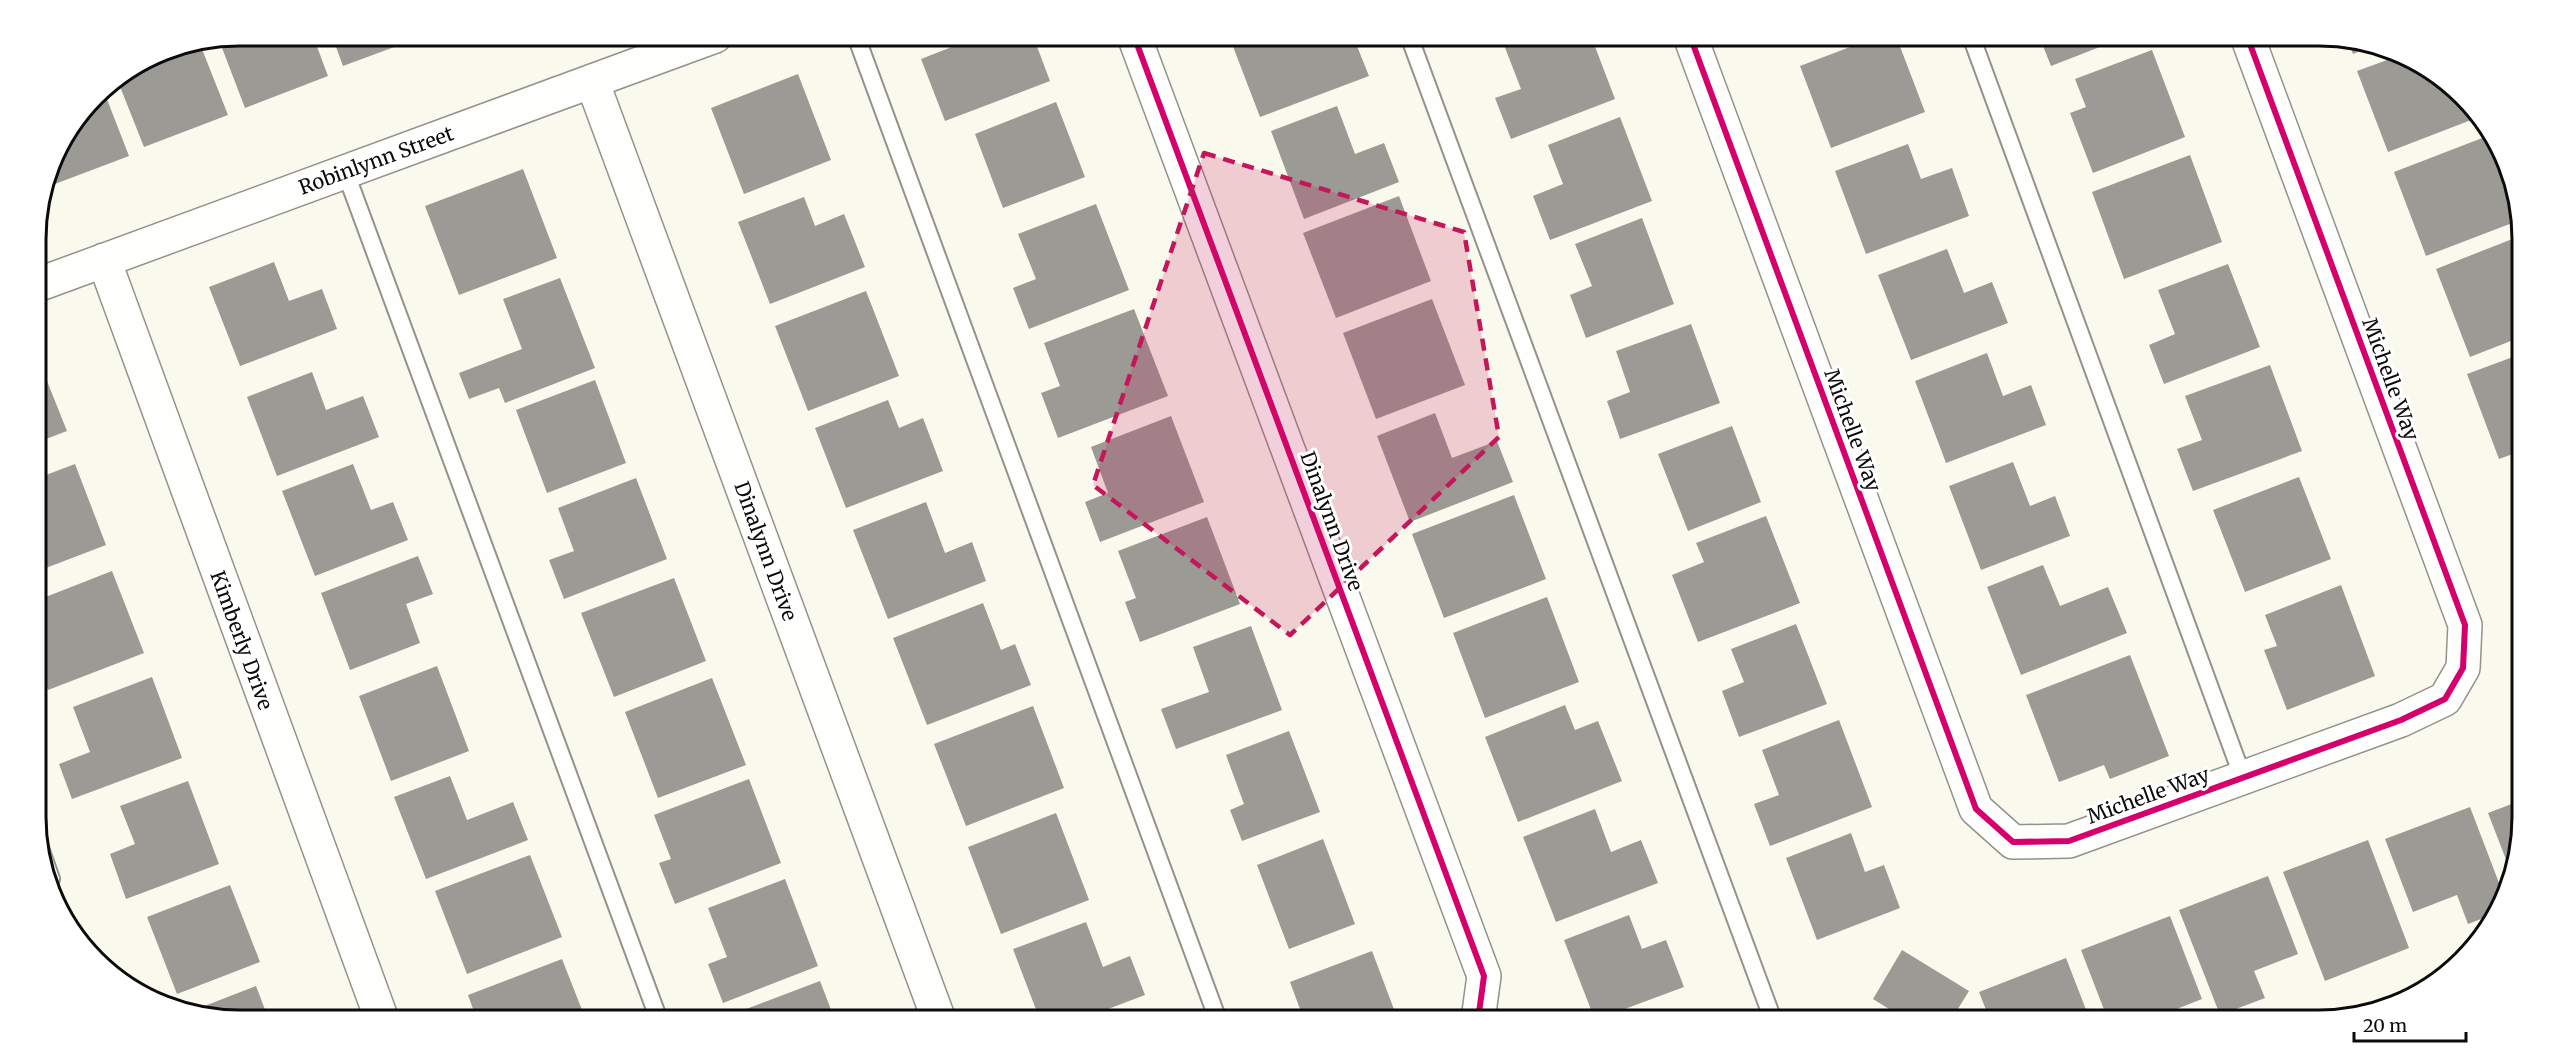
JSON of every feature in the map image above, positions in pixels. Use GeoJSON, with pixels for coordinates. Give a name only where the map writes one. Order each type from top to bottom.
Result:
{"type":"FeatureCollection","features":[{"type":"Feature","properties":{"kind":"street","name":"Robinlynn Street"},"geometry":{"type":"LineString","coordinates":[[47,281],[688,46]]}},
{"type":"Feature","properties":{"kind":"street","name":"Dinalynn Drive"},"geometry":{"type":"LineString","coordinates":[[1138,46],[1484,976],[1479,1009]]}},
{"type":"Feature","properties":{"kind":"street","name":"Michelle Way"},"geometry":{"type":"LineString","coordinates":[[1694,46],[1976,809],[2013,842],[2069,841],[2401,720],[2445,699],[2463,668],[2464,625],[2251,46]]}},
{"type":"Feature","properties":{"kind":"street","name":"Dinalynn Drive"},"geometry":{"type":"LineString","coordinates":[[592,81],[935,1010]]}},
{"type":"Feature","properties":{"kind":"street","name":"Kimberly Drive"},"geometry":{"type":"LineString","coordinates":[[104,260],[378,1010]]}},
{"type":"Feature","properties":{"kind":"lane"},"geometry":{"type":"LineString","coordinates":[[860,46],[1214,1010]]}},
{"type":"Feature","properties":{"kind":"lane"},"geometry":{"type":"LineString","coordinates":[[1413,46],[1769,1009]]}},
{"type":"Feature","properties":{"kind":"lane"},"geometry":{"type":"LineString","coordinates":[[1975,46],[2243,778]]}},
{"type":"Feature","properties":{"kind":"lane"},"geometry":{"type":"LineString","coordinates":[[345,171],[655,1010]]}},
{"type":"Feature","properties":{"kind":"highlighted area"},"geometry":{"type":"Polygon","coordinates":[[[1204,153],[1464,232],[1499,437],[1290,635],[1093,485],[1204,153]]]}},
{"type":"Feature","properties":{"kind":"building"},"geometry":{"type":"Polygon","coordinates":[[[317,46],[328,76],[245,108],[222,47],[317,46]]]}},
{"type":"Feature","properties":{"kind":"building"},"geometry":{"type":"Polygon","coordinates":[[[336,46],[397,46],[343,66],[336,46]]]}},
{"type":"Feature","properties":{"kind":"building"},"geometry":{"type":"Polygon","coordinates":[[[954,46],[1037,46],[1050,81],[945,121],[921,59],[954,46]]]}},
{"type":"Feature","properties":{"kind":"building"},"geometry":{"type":"Polygon","coordinates":[[[1233,46],[1357,46],[1369,76],[1260,117],[1233,46]]]}},
{"type":"Feature","properties":{"kind":"building"},"geometry":{"type":"Polygon","coordinates":[[[1504,46],[1595,46],[1615,99],[1511,139],[1495,98],[1521,89],[1504,46]]]}},
{"type":"Feature","properties":{"kind":"building"},"geometry":{"type":"Polygon","coordinates":[[[1853,46],[1900,46],[1925,112],[1831,148],[1800,66],[1853,46]]]}},
{"type":"Feature","properties":{"kind":"building"},"geometry":{"type":"Polygon","coordinates":[[[2043,46],[2102,46],[2051,66],[2043,46]]]}},
{"type":"Feature","properties":{"kind":"building"},"geometry":{"type":"Polygon","coordinates":[[[202,50],[228,115],[144,147],[120,88],[154,66],[202,50]]]}},
{"type":"Feature","properties":{"kind":"building"},"geometry":{"type":"Polygon","coordinates":[[[2152,50],[2185,137],[2093,173],[2070,113],[2086,107],[2075,79],[2152,50]]]}},
{"type":"Feature","properties":{"kind":"building"},"geometry":{"type":"Polygon","coordinates":[[[2388,60],[2404,66],[2446,94],[2470,120],[2388,152],[2357,71],[2388,60]]]}},
{"type":"Feature","properties":{"kind":"building"},"geometry":{"type":"Polygon","coordinates":[[[798,74],[831,160],[744,194],[711,108],[798,74]]]}},
{"type":"Feature","properties":{"kind":"building"},"geometry":{"type":"Polygon","coordinates":[[[107,99],[129,156],[55,184],[66,154],[79,132],[107,99]]]}},
{"type":"Feature","properties":{"kind":"building"},"geometry":{"type":"Polygon","coordinates":[[[1056,102],[1085,177],[1003,208],[975,134],[1056,102]]]}},
{"type":"Feature","properties":{"kind":"building"},"geometry":{"type":"Polygon","coordinates":[[[1337,106],[1355,154],[1384,143],[1399,182],[1304,219],[1271,131],[1337,106]]]}},
{"type":"Feature","properties":{"kind":"building"},"geometry":{"type":"Polygon","coordinates":[[[1620,117],[1652,201],[1550,240],[1533,196],[1563,184],[1548,145],[1620,117]]]}},
{"type":"Feature","properties":{"kind":"building"},"geometry":{"type":"Polygon","coordinates":[[[2482,138],[2497,165],[2505,189],[2511,224],[2426,256],[2394,172],[2482,138]]]}},
{"type":"Feature","properties":{"kind":"building"},"geometry":{"type":"Polygon","coordinates":[[[1908,144],[1921,179],[1952,168],[1969,216],[1866,254],[1835,171],[1908,144]]]}},
{"type":"Feature","properties":{"kind":"building"},"geometry":{"type":"Polygon","coordinates":[[[2190,155],[2222,242],[2124,279],[2092,192],[2190,155]]]}},
{"type":"Feature","properties":{"kind":"building"},"geometry":{"type":"Polygon","coordinates":[[[523,169],[557,258],[459,295],[425,206],[523,169]]]}},
{"type":"Feature","properties":{"kind":"building"},"geometry":{"type":"Polygon","coordinates":[[[1399,196],[1431,281],[1336,318],[1303,233],[1399,196]]]}},
{"type":"Feature","properties":{"kind":"building"},"geometry":{"type":"Polygon","coordinates":[[[804,197],[815,226],[844,214],[865,267],[770,304],[738,222],[804,197]]]}},
{"type":"Feature","properties":{"kind":"building"},"geometry":{"type":"Polygon","coordinates":[[[1096,204],[1129,290],[1029,329],[1013,288],[1036,279],[1018,234],[1096,204]]]}},
{"type":"Feature","properties":{"kind":"building"},"geometry":{"type":"Polygon","coordinates":[[[1642,218],[1674,304],[1586,338],[1570,295],[1592,286],[1575,244],[1642,218]]]}},
{"type":"Feature","properties":{"kind":"building"},"geometry":{"type":"Polygon","coordinates":[[[2512,239],[2512,341],[2470,357],[2436,269],[2512,239]]]}},
{"type":"Feature","properties":{"kind":"building"},"geometry":{"type":"Polygon","coordinates":[[[1947,249],[1964,293],[1992,282],[2008,323],[1911,360],[1878,275],[1947,249]]]}},
{"type":"Feature","properties":{"kind":"building"},"geometry":{"type":"Polygon","coordinates":[[[274,262],[289,301],[322,289],[337,329],[240,366],[209,287],[274,262]]]}},
{"type":"Feature","properties":{"kind":"building"},"geometry":{"type":"Polygon","coordinates":[[[2228,264],[2260,347],[2164,384],[2149,345],[2175,334],[2158,290],[2228,264]]]}},
{"type":"Feature","properties":{"kind":"building"},"geometry":{"type":"Polygon","coordinates":[[[560,278],[595,368],[505,403],[499,388],[469,399],[459,373],[522,349],[503,299],[560,278]]]}},
{"type":"Feature","properties":{"kind":"building"},"geometry":{"type":"Polygon","coordinates":[[[866,291],[899,376],[808,411],[775,326],[866,291]]]}},
{"type":"Feature","properties":{"kind":"building"},"geometry":{"type":"Polygon","coordinates":[[[1432,299],[1465,385],[1376,419],[1343,333],[1432,299]]]}},
{"type":"Feature","properties":{"kind":"building"},"geometry":{"type":"Polygon","coordinates":[[[1134,309],[1168,396],[1058,438],[1041,393],[1060,386],[1044,343],[1134,309]]]}},
{"type":"Feature","properties":{"kind":"building"},"geometry":{"type":"Polygon","coordinates":[[[1691,324],[1720,403],[1620,439],[1607,401],[1630,392],[1616,351],[1691,324]]]}},
{"type":"Feature","properties":{"kind":"building"},"geometry":{"type":"Polygon","coordinates":[[[1987,353],[2003,396],[2031,385],[2046,425],[1946,463],[1915,381],[1987,353]]]}},
{"type":"Feature","properties":{"kind":"building"},"geometry":{"type":"Polygon","coordinates":[[[2512,357],[2512,454],[2499,459],[2467,374],[2512,357]]]}},
{"type":"Feature","properties":{"kind":"building"},"geometry":{"type":"Polygon","coordinates":[[[2270,365],[2302,451],[2193,491],[2177,449],[2202,440],[2185,396],[2270,365]]]}},
{"type":"Feature","properties":{"kind":"building"},"geometry":{"type":"Polygon","coordinates":[[[312,372],[326,410],[363,396],[379,437],[277,476],[247,397],[312,372]]]}},
{"type":"Feature","properties":{"kind":"building"},"geometry":{"type":"Polygon","coordinates":[[[47,380],[67,431],[47,439],[47,380]]]}},
{"type":"Feature","properties":{"kind":"building"},"geometry":{"type":"Polygon","coordinates":[[[595,380],[626,463],[547,493],[516,410],[595,380]]]}},
{"type":"Feature","properties":{"kind":"building"},"geometry":{"type":"Polygon","coordinates":[[[888,400],[899,428],[923,418],[943,471],[846,508],[815,428],[888,400]]]}},
{"type":"Feature","properties":{"kind":"building"},"geometry":{"type":"Polygon","coordinates":[[[1435,413],[1452,458],[1497,441],[1513,482],[1410,522],[1377,436],[1435,413]]]}},
{"type":"Feature","properties":{"kind":"building"},"geometry":{"type":"Polygon","coordinates":[[[1171,416],[1204,502],[1100,542],[1085,502],[1108,493],[1091,447],[1171,416]]]}},
{"type":"Feature","properties":{"kind":"building"},"geometry":{"type":"Polygon","coordinates":[[[1732,426],[1761,502],[1688,531],[1658,454],[1732,426]]]}},
{"type":"Feature","properties":{"kind":"building"},"geometry":{"type":"Polygon","coordinates":[[[2013,462],[2030,506],[2055,496],[2070,536],[1981,570],[1949,486],[2013,462]]]}},
{"type":"Feature","properties":{"kind":"building"},"geometry":{"type":"Polygon","coordinates":[[[75,464],[106,545],[46,568],[47,475],[75,464]]]}},
{"type":"Feature","properties":{"kind":"building"},"geometry":{"type":"Polygon","coordinates":[[[353,464],[371,510],[393,502],[408,540],[315,576],[282,491],[353,464]]]}},
{"type":"Feature","properties":{"kind":"building"},"geometry":{"type":"Polygon","coordinates":[[[2299,477],[2331,559],[2245,592],[2213,510],[2299,477]]]}},
{"type":"Feature","properties":{"kind":"building"},"geometry":{"type":"Polygon","coordinates":[[[636,478],[667,559],[564,599],[549,560],[574,551],[558,508],[636,478]]]}},
{"type":"Feature","properties":{"kind":"building"},"geometry":{"type":"Polygon","coordinates":[[[1514,495],[1546,579],[1444,618],[1412,534],[1514,495]]]}},
{"type":"Feature","properties":{"kind":"building"},"geometry":{"type":"Polygon","coordinates":[[[926,502],[945,553],[972,542],[986,581],[888,619],[853,530],[926,502]]]}},
{"type":"Feature","properties":{"kind":"building"},"geometry":{"type":"Polygon","coordinates":[[[1766,516],[1800,603],[1698,642],[1672,575],[1704,562],[1696,543],[1766,516]]]}},
{"type":"Feature","properties":{"kind":"building"},"geometry":{"type":"Polygon","coordinates":[[[1207,517],[1240,604],[1140,642],[1125,602],[1136,598],[1118,551],[1207,517]]]}},
{"type":"Feature","properties":{"kind":"building"},"geometry":{"type":"Polygon","coordinates":[[[418,556],[433,594],[406,604],[420,643],[350,670],[321,593],[418,556]]]}},
{"type":"Feature","properties":{"kind":"building"},"geometry":{"type":"Polygon","coordinates":[[[2043,565],[2060,606],[2108,587],[2127,633],[2021,675],[1987,587],[2043,565]]]}},
{"type":"Feature","properties":{"kind":"building"},"geometry":{"type":"Polygon","coordinates":[[[112,571],[144,653],[48,690],[46,597],[112,571]]]}},
{"type":"Feature","properties":{"kind":"building"},"geometry":{"type":"Polygon","coordinates":[[[674,578],[706,661],[614,697],[581,613],[674,578]]]}},
{"type":"Feature","properties":{"kind":"building"},"geometry":{"type":"Polygon","coordinates":[[[2341,585],[2375,676],[2287,710],[2264,650],[2277,646],[2265,615],[2341,585]]]}},
{"type":"Feature","properties":{"kind":"building"},"geometry":{"type":"Polygon","coordinates":[[[1547,597],[1579,682],[1485,718],[1453,633],[1547,597]]]}},
{"type":"Feature","properties":{"kind":"building"},"geometry":{"type":"Polygon","coordinates":[[[983,603],[1001,650],[1015,644],[1031,685],[927,725],[893,638],[983,603]]]}},
{"type":"Feature","properties":{"kind":"building"},"geometry":{"type":"Polygon","coordinates":[[[1796,624],[1827,704],[1739,737],[1722,691],[1744,682],[1731,649],[1796,624]]]}},
{"type":"Feature","properties":{"kind":"building"},"geometry":{"type":"Polygon","coordinates":[[[1251,626],[1282,710],[1176,749],[1161,709],[1209,692],[1193,647],[1251,626]]]}},
{"type":"Feature","properties":{"kind":"building"},"geometry":{"type":"Polygon","coordinates":[[[2130,655],[2169,756],[2110,779],[2104,765],[2059,782],[2026,695],[2130,655]]]}},
{"type":"Feature","properties":{"kind":"building"},"geometry":{"type":"Polygon","coordinates":[[[437,666],[469,751],[391,781],[359,696],[437,666]]]}},
{"type":"Feature","properties":{"kind":"building"},"geometry":{"type":"Polygon","coordinates":[[[152,677],[182,758],[72,799],[59,764],[90,752],[73,707],[152,677]]]}},
{"type":"Feature","properties":{"kind":"building"},"geometry":{"type":"Polygon","coordinates":[[[712,678],[746,765],[658,798],[625,712],[712,678]]]}},
{"type":"Feature","properties":{"kind":"building"},"geometry":{"type":"Polygon","coordinates":[[[1565,705],[1575,730],[1598,721],[1622,781],[1518,822],[1485,737],[1565,705]]]}},
{"type":"Feature","properties":{"kind":"building"},"geometry":{"type":"Polygon","coordinates":[[[1033,706],[1064,788],[966,826],[934,744],[1033,706]]]}},
{"type":"Feature","properties":{"kind":"building"},"geometry":{"type":"Polygon","coordinates":[[[1839,720],[1872,807],[1770,846],[1754,804],[1779,795],[1762,750],[1839,720]]]}},
{"type":"Feature","properties":{"kind":"building"},"geometry":{"type":"Polygon","coordinates":[[[1289,731],[1320,812],[1242,841],[1230,810],[1244,804],[1226,755],[1289,731]]]}},
{"type":"Feature","properties":{"kind":"building"},"geometry":{"type":"Polygon","coordinates":[[[450,776],[467,820],[513,802],[528,840],[426,879],[394,797],[450,776]]]}},
{"type":"Feature","properties":{"kind":"building"},"geometry":{"type":"Polygon","coordinates":[[[749,779],[781,863],[675,904],[659,863],[671,859],[654,815],[749,779]]]}},
{"type":"Feature","properties":{"kind":"building"},"geometry":{"type":"Polygon","coordinates":[[[188,781],[219,864],[126,899],[110,854],[135,844],[120,806],[188,781]]]}},
{"type":"Feature","properties":{"kind":"building"},"geometry":{"type":"Polygon","coordinates":[[[2512,804],[2510,842],[2506,860],[2488,813],[2512,804]]]}},
{"type":"Feature","properties":{"kind":"building"},"geometry":{"type":"Polygon","coordinates":[[[2470,807],[2499,884],[2482,919],[2468,924],[2457,895],[2413,912],[2385,839],[2470,807]]]}},
{"type":"Feature","properties":{"kind":"building"},"geometry":{"type":"Polygon","coordinates":[[[1595,809],[1611,852],[1641,840],[1658,883],[1556,922],[1523,837],[1595,809]]]}},
{"type":"Feature","properties":{"kind":"building"},"geometry":{"type":"Polygon","coordinates":[[[1056,813],[1089,900],[1001,934],[968,847],[1056,813]]]}},
{"type":"Feature","properties":{"kind":"building"},"geometry":{"type":"Polygon","coordinates":[[[1851,833],[1865,872],[1884,865],[1900,908],[1817,940],[1786,858],[1851,833]]]}},
{"type":"Feature","properties":{"kind":"building"},"geometry":{"type":"Polygon","coordinates":[[[1323,839],[1355,924],[1289,949],[1257,865],[1323,839]]]}},
{"type":"Feature","properties":{"kind":"building"},"geometry":{"type":"Polygon","coordinates":[[[2368,840],[2409,948],[2325,981],[2283,872],[2368,840]]]}},
{"type":"Feature","properties":{"kind":"building"},"geometry":{"type":"Polygon","coordinates":[[[530,855],[562,937],[467,974],[435,891],[530,855]]]}},
{"type":"Feature","properties":{"kind":"building"},"geometry":{"type":"Polygon","coordinates":[[[2268,876],[2298,954],[2254,971],[2265,998],[2236,1009],[2218,1009],[2179,910],[2268,876]]]}},
{"type":"Feature","properties":{"kind":"building"},"geometry":{"type":"Polygon","coordinates":[[[785,879],[818,966],[723,1003],[708,964],[727,957],[708,908],[785,879]]]}},
{"type":"Feature","properties":{"kind":"building"},"geometry":{"type":"Polygon","coordinates":[[[230,885],[260,962],[177,994],[147,917],[230,885]]]}},
{"type":"Feature","properties":{"kind":"building"},"geometry":{"type":"Polygon","coordinates":[[[1629,915],[1642,949],[1666,940],[1684,987],[1624,1009],[1591,1009],[1564,940],[1629,915]]]}},
{"type":"Feature","properties":{"kind":"building"},"geometry":{"type":"Polygon","coordinates":[[[2170,916],[2202,999],[2177,1009],[2104,1009],[2081,950],[2170,916]]]}},
{"type":"Feature","properties":{"kind":"building"},"geometry":{"type":"Polygon","coordinates":[[[1086,922],[1103,967],[1130,956],[1145,995],[1106,1010],[1036,1010],[1013,949],[1086,922]]]}},
{"type":"Feature","properties":{"kind":"building"},"geometry":{"type":"Polygon","coordinates":[[[1902,950],[1969,991],[1958,1009],[1889,1009],[1873,999],[1902,950]]]}},
{"type":"Feature","properties":{"kind":"building"},"geometry":{"type":"Polygon","coordinates":[[[1372,951],[1394,1009],[1300,1009],[1290,982],[1372,951]]]}},
{"type":"Feature","properties":{"kind":"building"},"geometry":{"type":"Polygon","coordinates":[[[2066,958],[2086,1009],[1986,1009],[1979,992],[2066,958]]]}},
{"type":"Feature","properties":{"kind":"building"},"geometry":{"type":"Polygon","coordinates":[[[562,959],[582,1010],[473,1010],[468,995],[562,959]]]}},
{"type":"Feature","properties":{"kind":"building"},"geometry":{"type":"Polygon","coordinates":[[[820,981],[831,1010],[744,1010],[820,981]]]}},
{"type":"Feature","properties":{"kind":"building"},"geometry":{"type":"Polygon","coordinates":[[[256,986],[265,1010],[239,1010],[204,1006],[256,986]]]}},
{"type":"Feature","properties":{"kind":"cycle path"},"geometry":{"type":"LineString","coordinates":[[1138,46],[1484,976],[1479,1009]]}},
{"type":"Feature","properties":{"kind":"cycle path"},"geometry":{"type":"LineString","coordinates":[[1694,46],[1976,809],[2013,842],[2069,841],[2401,720],[2445,699],[2463,668],[2465,625],[2251,46]]}}]}
